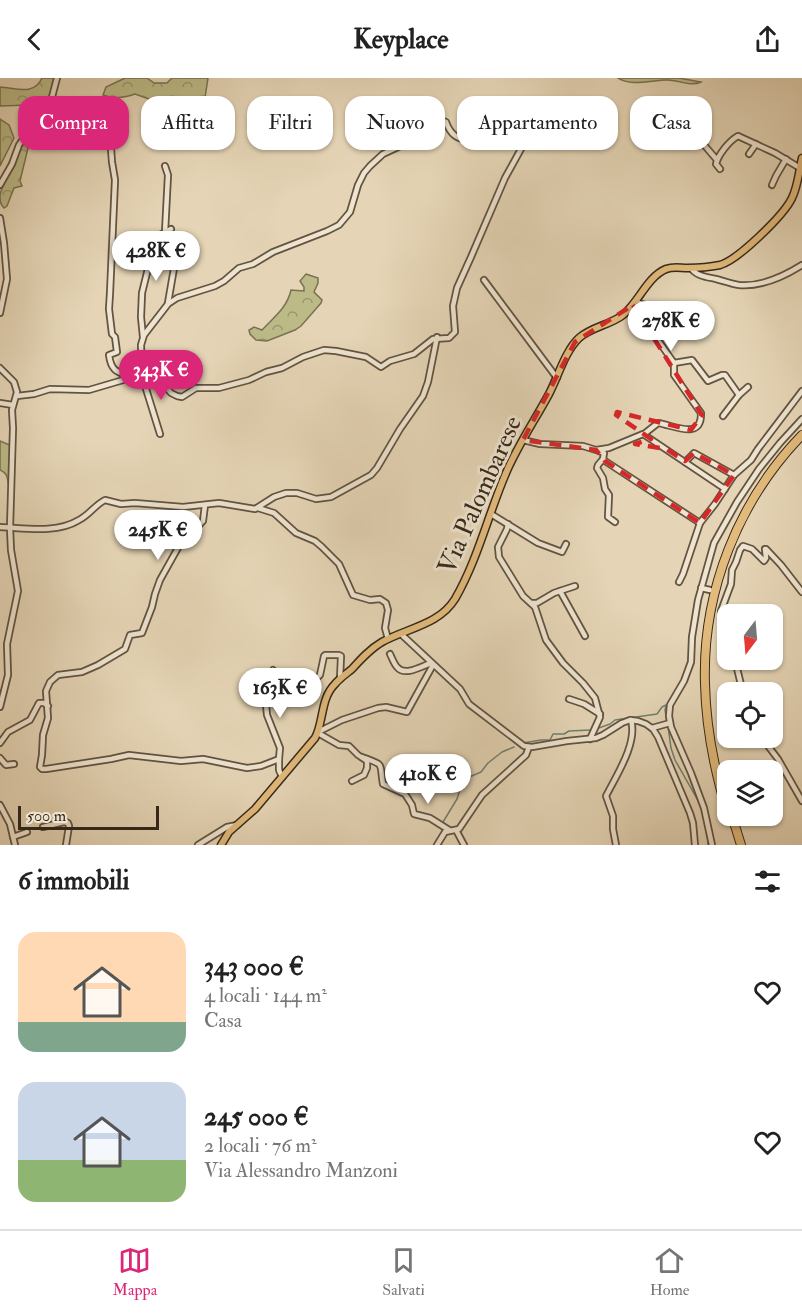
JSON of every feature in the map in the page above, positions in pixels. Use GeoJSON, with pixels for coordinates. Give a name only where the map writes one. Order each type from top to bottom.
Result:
{"type":"FeatureCollection","features":[{"type":"Feature","properties":{"kind":"highway"},"geometry":{"type":"LineString","coordinates":[[717,770],[707,720],[705,684],[705,657],[714,594],[729,546],[743,515],[778,463],[802,435]]}},
{"type":"Feature","properties":{"kind":"highway"},"geometry":{"type":"LineString","coordinates":[[718,760],[709,685],[711,638],[718,596],[733,547],[748,517],[781,465],[802,441]]}},
{"type":"Feature","properties":{"kind":"highway"},"geometry":{"type":"LineString","coordinates":[[732,826],[739,845]]}},
{"type":"Feature","properties":{"kind":"main road","name":"Via Palombarese"},"geometry":{"type":"LineString","coordinates":[[220,845],[228,833],[251,813],[315,740],[321,714],[333,686],[368,652],[388,639],[434,619],[452,604],[478,549],[508,467],[540,412],[569,351],[578,339],[620,316],[635,303],[653,279],[662,272],[674,267],[690,268],[723,264],[754,241],[790,201],[795,191],[802,158]]}},
{"type":"Feature","properties":{"kind":"street"},"geometry":{"type":"LineString","coordinates":[[52,96],[57,78]]}},
{"type":"Feature","properties":{"kind":"street"},"geometry":{"type":"LineString","coordinates":[[17,396],[52,389],[88,390],[142,376],[160,380],[171,393],[181,397],[197,387],[219,388],[252,379],[281,369],[300,358],[322,350],[365,357],[381,367],[391,360],[414,354],[430,340],[437,337],[448,338],[454,333],[453,306],[456,289],[505,178],[521,150],[518,137],[508,129],[479,140],[461,138],[450,133],[446,122],[443,121],[410,142],[382,155],[370,166],[358,185],[350,213],[338,225],[239,268],[215,286],[171,301],[142,337]]}},
{"type":"Feature","properties":{"kind":"street"},"geometry":{"type":"LineString","coordinates":[[717,160],[736,137],[740,137],[800,168]]}},
{"type":"Feature","properties":{"kind":"street"},"geometry":{"type":"LineString","coordinates":[[749,154],[756,144]]}},
{"type":"Feature","properties":{"kind":"street"},"geometry":{"type":"LineString","coordinates":[[0,185],[18,148]]}},
{"type":"Feature","properties":{"kind":"street"},"geometry":{"type":"LineString","coordinates":[[111,150],[115,180],[110,309],[112,334],[115,337],[117,352],[109,355],[110,364],[119,373],[131,377]]}},
{"type":"Feature","properties":{"kind":"street"},"geometry":{"type":"LineString","coordinates":[[708,150],[717,160],[716,164],[720,169]]}},
{"type":"Feature","properties":{"kind":"street"},"geometry":{"type":"LineString","coordinates":[[772,185],[786,159]]}},
{"type":"Feature","properties":{"kind":"street"},"geometry":{"type":"LineString","coordinates":[[165,166],[168,176],[165,232]]}},
{"type":"Feature","properties":{"kind":"street"},"geometry":{"type":"LineString","coordinates":[[0,218],[7,281],[0,313]]}},
{"type":"Feature","properties":{"kind":"street"},"geometry":{"type":"LineString","coordinates":[[160,434],[142,376],[141,315],[143,287],[155,241],[158,236],[171,229]]}},
{"type":"Feature","properties":{"kind":"street"},"geometry":{"type":"LineString","coordinates":[[167,305],[178,245]]}},
{"type":"Feature","properties":{"kind":"street"},"geometry":{"type":"LineString","coordinates":[[690,268],[693,272],[707,277],[736,284],[752,285],[775,279],[802,265]]}},
{"type":"Feature","properties":{"kind":"street"},"geometry":{"type":"LineString","coordinates":[[484,280],[557,378]]}},
{"type":"Feature","properties":{"kind":"street"},"geometry":{"type":"LineString","coordinates":[[635,303],[670,313]]}},
{"type":"Feature","properties":{"kind":"street"},"geometry":{"type":"LineString","coordinates":[[596,450],[644,434],[658,423],[692,430],[702,417],[674,375],[674,363],[635,303]]}},
{"type":"Feature","properties":{"kind":"street"},"geometry":{"type":"LineString","coordinates":[[258,508],[274,497],[286,493],[297,493],[316,499],[331,498],[371,475],[423,396],[437,337]]}},
{"type":"Feature","properties":{"kind":"street"},"geometry":{"type":"LineString","coordinates":[[674,363],[692,360],[708,381],[724,375],[739,395]]}},
{"type":"Feature","properties":{"kind":"street"},"geometry":{"type":"LineString","coordinates":[[0,368],[17,389],[12,411],[10,547],[18,592],[6,644],[9,672],[0,707]]}},
{"type":"Feature","properties":{"kind":"street"},"geometry":{"type":"LineString","coordinates":[[723,416],[748,387]]}},
{"type":"Feature","properties":{"kind":"street"},"geometry":{"type":"LineString","coordinates":[[679,582],[700,523],[734,475],[751,461],[758,448],[802,391]]}},
{"type":"Feature","properties":{"kind":"street"},"geometry":{"type":"LineString","coordinates":[[0,403],[13,405]]}},
{"type":"Feature","properties":{"kind":"street"},"geometry":{"type":"LineString","coordinates":[[712,845],[705,811],[670,723],[670,704],[684,681],[691,662],[692,637],[701,588],[714,544],[736,502],[770,455],[802,419]]}},
{"type":"Feature","properties":{"kind":"street"},"geometry":{"type":"LineString","coordinates":[[644,434],[725,489]]}},
{"type":"Feature","properties":{"kind":"street"},"geometry":{"type":"LineString","coordinates":[[523,440],[542,444],[582,446],[604,453],[597,468],[609,495],[608,517],[615,522]]}},
{"type":"Feature","properties":{"kind":"street"},"geometry":{"type":"LineString","coordinates":[[685,462],[694,453],[734,475]]}},
{"type":"Feature","properties":{"kind":"street"},"geometry":{"type":"LineString","coordinates":[[603,459],[700,523]]}},
{"type":"Feature","properties":{"kind":"street"},"geometry":{"type":"LineString","coordinates":[[0,526],[47,529],[70,524],[81,519],[105,500],[120,504],[183,507],[219,503],[258,508],[274,513],[296,534],[320,545],[340,566],[353,595],[370,600],[380,599],[386,603],[388,610],[385,628],[388,639]]}},
{"type":"Feature","properties":{"kind":"street"},"geometry":{"type":"LineString","coordinates":[[205,505],[203,520],[179,546],[160,580],[142,633],[131,634],[125,649],[94,667],[82,672],[54,677],[48,684],[46,689],[48,719],[39,765],[43,770],[129,755],[181,761],[201,759],[247,768],[261,766],[279,759]]}},
{"type":"Feature","properties":{"kind":"street"},"geometry":{"type":"LineString","coordinates":[[491,514],[546,547],[562,552],[566,544]]}},
{"type":"Feature","properties":{"kind":"street"},"geometry":{"type":"LineString","coordinates":[[508,524],[498,547],[499,557],[523,597],[531,603],[539,616],[546,639],[566,666],[594,695],[600,714],[590,739]]}},
{"type":"Feature","properties":{"kind":"street"},"geometry":{"type":"LineString","coordinates":[[723,604],[732,580],[732,570],[744,546],[752,549],[764,561],[766,548],[802,592]]}},
{"type":"Feature","properties":{"kind":"street"},"geometry":{"type":"LineString","coordinates":[[531,603],[537,603],[575,586]]}},
{"type":"Feature","properties":{"kind":"street"},"geometry":{"type":"LineString","coordinates":[[701,588],[710,590]]}},
{"type":"Feature","properties":{"kind":"street"},"geometry":{"type":"LineString","coordinates":[[560,591],[585,636]]}},
{"type":"Feature","properties":{"kind":"street"},"geometry":{"type":"LineString","coordinates":[[401,634],[459,689],[469,704],[522,745],[529,747],[590,739],[602,736],[631,720],[641,722],[651,728],[658,737],[691,815],[695,845]]}},
{"type":"Feature","properties":{"kind":"street"},"geometry":{"type":"LineString","coordinates":[[390,654],[402,671],[432,664]]}},
{"type":"Feature","properties":{"kind":"street"},"geometry":{"type":"LineString","coordinates":[[315,680],[320,675],[326,655],[341,656],[340,679]]}},
{"type":"Feature","properties":{"kind":"street"},"geometry":{"type":"LineString","coordinates":[[318,733],[342,720],[378,708],[385,707],[407,712],[432,664]]}},
{"type":"Feature","properties":{"kind":"street"},"geometry":{"type":"LineString","coordinates":[[273,670],[266,678],[264,685],[267,714],[280,748],[279,768],[282,777]]}},
{"type":"Feature","properties":{"kind":"street"},"geometry":{"type":"LineString","coordinates":[[569,699],[584,704],[600,714]]}},
{"type":"Feature","properties":{"kind":"street"},"geometry":{"type":"LineString","coordinates":[[0,743],[8,732],[30,720],[39,704],[44,703],[48,706]]}},
{"type":"Feature","properties":{"kind":"street"},"geometry":{"type":"LineString","coordinates":[[616,845],[613,815],[606,796],[616,780],[631,742],[633,727],[631,720]]}},
{"type":"Feature","properties":{"kind":"street"},"geometry":{"type":"LineString","coordinates":[[651,728],[670,723]]}},
{"type":"Feature","properties":{"kind":"street"},"geometry":{"type":"LineString","coordinates":[[318,733],[339,745],[349,746],[357,754],[380,766],[383,771],[383,784],[405,794],[412,805],[414,814],[430,818],[449,830],[459,828],[479,798],[526,755],[529,747]]}},
{"type":"Feature","properties":{"kind":"street"},"geometry":{"type":"LineString","coordinates":[[770,748],[802,801]]}},
{"type":"Feature","properties":{"kind":"street"},"geometry":{"type":"LineString","coordinates":[[352,781],[362,777],[366,771],[367,762],[362,757]]}},
{"type":"Feature","properties":{"kind":"street"},"geometry":{"type":"LineString","coordinates":[[0,758],[6,765],[14,764]]}},
{"type":"Feature","properties":{"kind":"street"},"geometry":{"type":"LineString","coordinates":[[0,805],[8,819],[15,845]]}},
{"type":"Feature","properties":{"kind":"street"},"geometry":{"type":"LineString","coordinates":[[43,827],[68,822],[66,845]]}},
{"type":"Feature","properties":{"kind":"street"},"geometry":{"type":"LineString","coordinates":[[198,845],[226,827],[237,825]]}},
{"type":"Feature","properties":{"kind":"street"},"geometry":{"type":"LineString","coordinates":[[438,845],[443,835],[449,830]]}},
{"type":"Feature","properties":{"kind":"street"},"geometry":{"type":"LineString","coordinates":[[456,830],[464,845]]}},
{"type":"Feature","properties":{"kind":"street"},"geometry":{"type":"LineString","coordinates":[[13,837],[27,832]]}},
{"type":"Feature","properties":{"kind":"highlighted area"},"geometry":{"type":"Polygon","coordinates":[[[633,305],[702,415],[691,430],[617,412],[616,415],[651,439],[635,444],[666,449],[685,461],[694,453],[734,475],[700,523],[605,461],[596,450],[523,440],[575,342],[633,305]]]}},
{"type":"Feature","properties":{"kind":"green space"},"geometry":{"type":"Polygon","coordinates":[[[42,78],[55,78],[50,96],[18,96],[18,105],[0,106],[0,87],[24,90],[39,84],[42,78]]]}},
{"type":"Feature","properties":{"kind":"green space"},"geometry":{"type":"Polygon","coordinates":[[[125,78],[147,78],[154,83],[167,83],[172,78],[208,78],[205,96],[141,96],[135,94],[107,96],[103,95],[106,87],[125,78]]]}},
{"type":"Feature","properties":{"kind":"green space"},"geometry":{"type":"Polygon","coordinates":[[[618,78],[679,78],[701,82],[689,84],[667,80],[635,83],[618,78]]]}},
{"type":"Feature","properties":{"kind":"green space"},"geometry":{"type":"Polygon","coordinates":[[[0,119],[9,125],[14,138],[0,166],[0,119]]]}},
{"type":"Feature","properties":{"kind":"green space"},"geometry":{"type":"Polygon","coordinates":[[[20,150],[28,150],[20,181],[22,186],[14,188],[4,208],[0,202],[0,195],[20,150]]]}},
{"type":"Feature","properties":{"kind":"green space"},"geometry":{"type":"Polygon","coordinates":[[[306,274],[318,278],[314,292],[322,300],[321,303],[295,330],[267,341],[256,340],[249,330],[254,327],[262,330],[283,307],[291,290],[304,291],[300,281],[306,274]]]}},
{"type":"Feature","properties":{"kind":"green space"},"geometry":{"type":"Polygon","coordinates":[[[0,441],[12,446],[9,487],[6,475],[0,470],[0,441]]]}},
{"type":"Feature","properties":{"kind":"waterway"},"geometry":{"type":"LineString","coordinates":[[596,729],[615,720],[657,714],[666,705]]}},
{"type":"Feature","properties":{"kind":"waterway"},"geometry":{"type":"LineString","coordinates":[[666,706],[667,722]]}},
{"type":"Feature","properties":{"kind":"waterway"},"geometry":{"type":"LineString","coordinates":[[668,726],[675,760],[700,804]]}},
{"type":"Feature","properties":{"kind":"waterway"},"geometry":{"type":"LineString","coordinates":[[523,743],[550,740],[553,734],[591,730]]}},
{"type":"Feature","properties":{"kind":"waterway"},"geometry":{"type":"LineString","coordinates":[[445,825],[443,822],[457,799],[463,781],[481,772],[502,752],[514,747]]}},
{"type":"Feature","properties":{"kind":"waterway"},"geometry":{"type":"LineString","coordinates":[[707,831],[708,845]]}}]}
